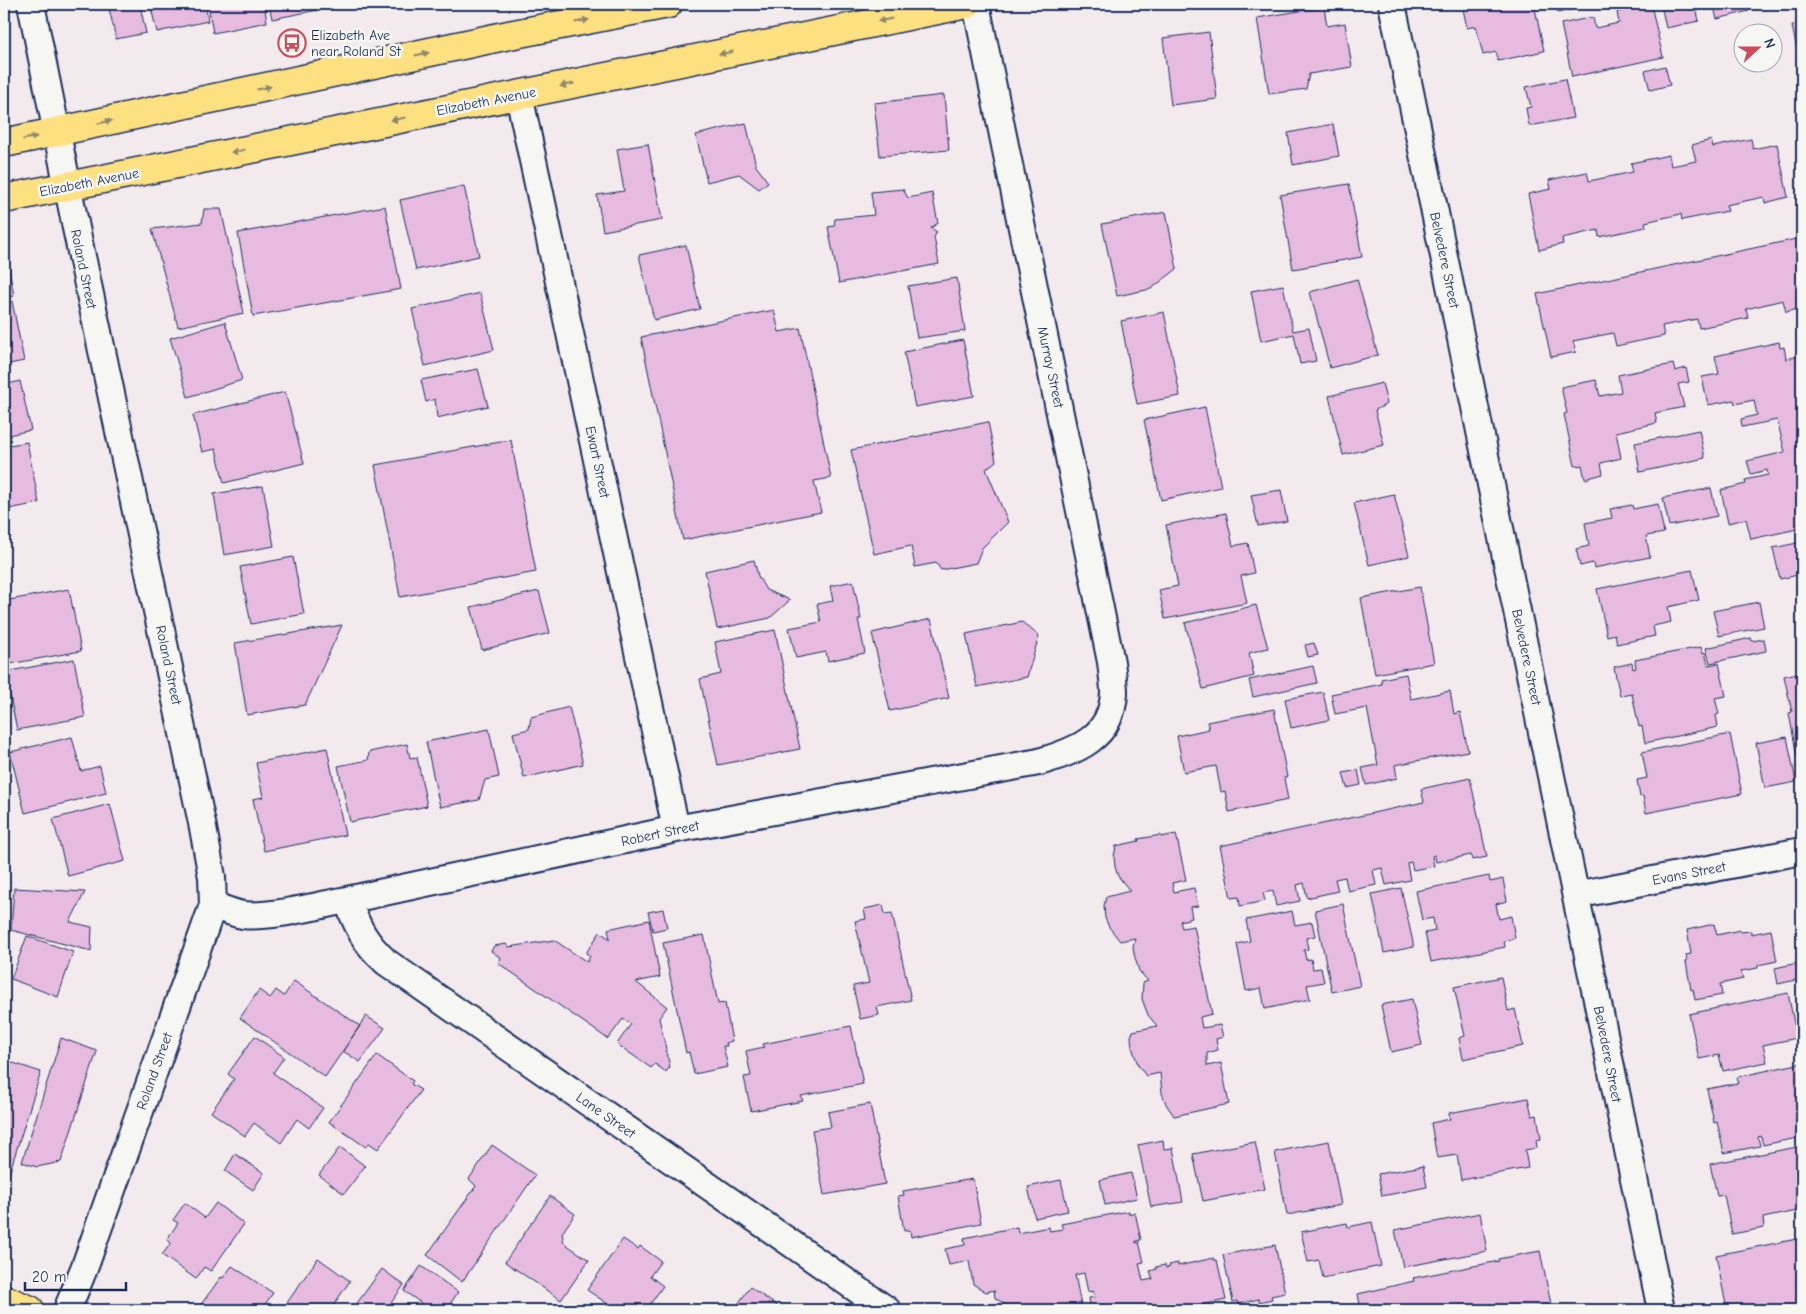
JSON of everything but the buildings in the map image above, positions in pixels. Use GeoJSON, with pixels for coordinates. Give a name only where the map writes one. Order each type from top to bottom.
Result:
{"type":"FeatureCollection","features":[{"type":"Feature","properties":{"kind":"main road"},"geometry":{"type":"LineString","coordinates":[[4,143],[499,37],[668,4]]}},
{"type":"Feature","properties":{"kind":"main road","name":"Elizabeth Avenue"},"geometry":{"type":"LineString","coordinates":[[4,199],[967,4]]}},
{"type":"Feature","properties":{"kind":"main road"},"geometry":{"type":"LineString","coordinates":[[4,1299],[30,1310]]}},
{"type":"Feature","properties":{"kind":"street","name":"Roland Street"},"geometry":{"type":"LineString","coordinates":[[31,4],[204,828],[212,877],[213,905],[85,1266],[67,1310]]}},
{"type":"Feature","properties":{"kind":"street","name":"Murray Street"},"geometry":{"type":"LineString","coordinates":[[976,4],[1111,662],[1114,692],[1110,715],[1102,730]]}},
{"type":"Feature","properties":{"kind":"street","name":"Belvedere Street"},"geometry":{"type":"LineString","coordinates":[[1392,4],[1660,1310]]}},
{"type":"Feature","properties":{"kind":"street","name":"Ewart Street"},"geometry":{"type":"LineString","coordinates":[[520,95],[676,829]]}},
{"type":"Feature","properties":{"kind":"street","name":"Robert Street"},"geometry":{"type":"LineString","coordinates":[[213,905],[243,915],[257,915],[347,900],[676,829],[1039,762],[1063,755],[1084,744],[1102,730]]}},
{"type":"Feature","properties":{"kind":"street","name":"Evans Street"},"geometry":{"type":"LineString","coordinates":[[1576,895],[1802,851]]}},
{"type":"Feature","properties":{"kind":"street","name":"Lane Street"},"geometry":{"type":"LineString","coordinates":[[347,900],[363,938],[372,950],[386,962],[887,1310]]}},
{"type":"Feature","properties":{"kind":"place","name":"Elizabeth Ave near Roland St"},"geometry":{"type":"Point","coordinates":[292,43]}}]}
